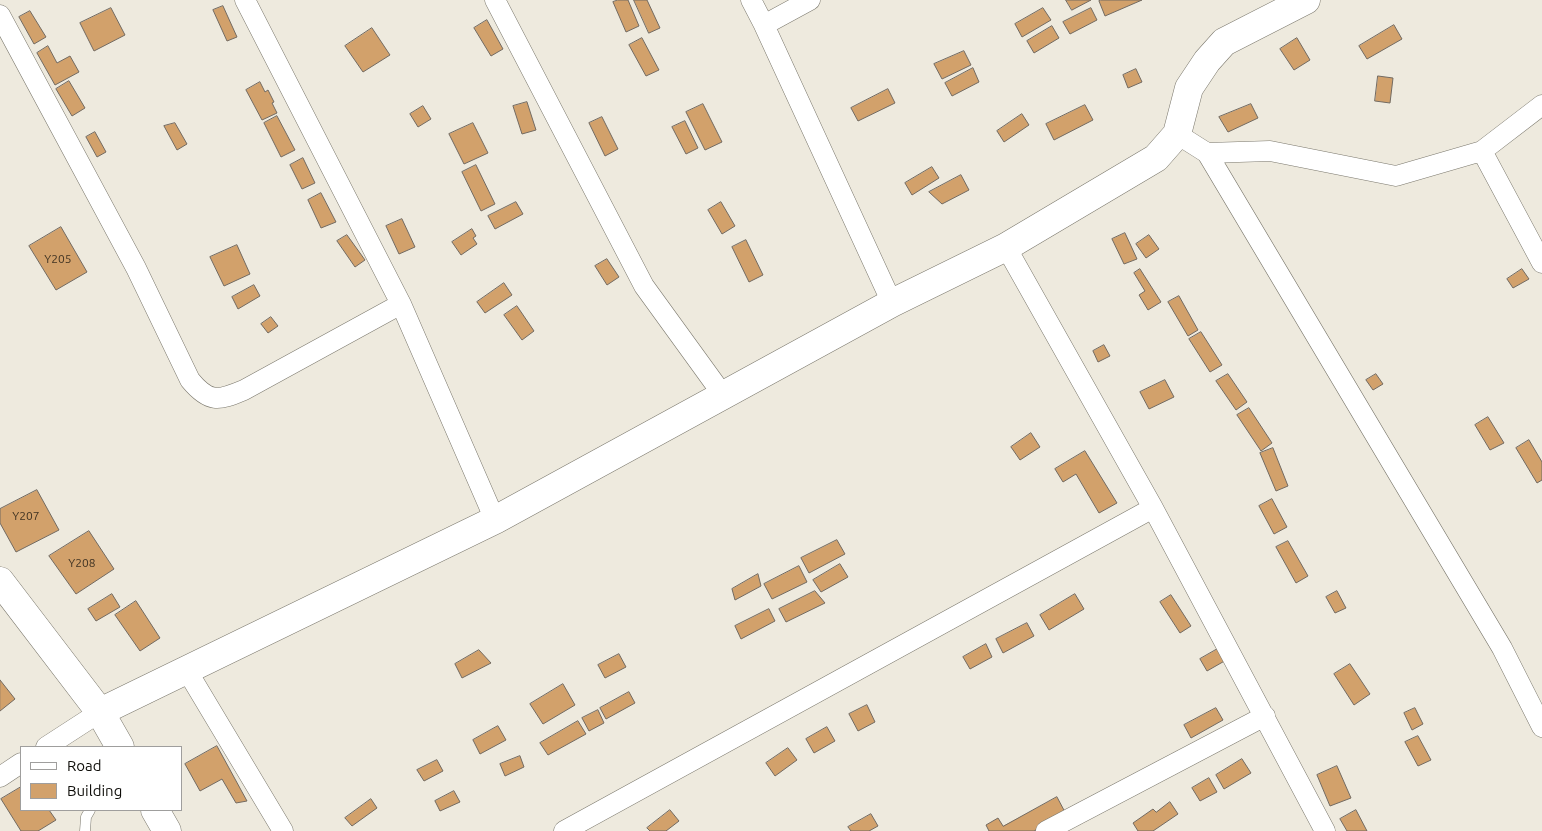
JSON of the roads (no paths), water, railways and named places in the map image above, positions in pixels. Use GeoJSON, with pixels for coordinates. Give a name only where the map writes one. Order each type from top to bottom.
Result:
{"type":"FeatureCollection","features":[{"type":"Feature","properties":{"kind":"street"},"geometry":{"type":"LineString","coordinates":[[245,0],[401,304],[495,520]]}},
{"type":"Feature","properties":{"kind":"street"},"geometry":{"type":"LineString","coordinates":[[495,0],[644,286],[723,395]]}},
{"type":"Feature","properties":{"kind":"street"},"geometry":{"type":"LineString","coordinates":[[751,0],[892,303]]}},
{"type":"Feature","properties":{"kind":"street"},"geometry":{"type":"LineString","coordinates":[[764,25],[810,0]]}},
{"type":"Feature","properties":{"kind":"street"},"geometry":{"type":"LineString","coordinates":[[48,746],[100,712],[495,520],[892,303],[1006,247],[1156,158],[1178,134],[1189,88],[1207,61],[1224,42],[1306,0]]}},
{"type":"Feature","properties":{"kind":"street"},"geometry":{"type":"LineString","coordinates":[[0,15],[136,268],[190,380],[210,398],[225,398],[244,390],[401,304]]}},
{"type":"Feature","properties":{"kind":"street"},"geometry":{"type":"LineString","coordinates":[[1207,153],[1270,150],[1396,176],[1482,151],[1542,104]]}},
{"type":"Feature","properties":{"kind":"street"},"geometry":{"type":"LineString","coordinates":[[1178,134],[1207,153],[1502,648],[1542,727]]}},
{"type":"Feature","properties":{"kind":"street"},"geometry":{"type":"LineString","coordinates":[[1482,151],[1542,263]]}},
{"type":"Feature","properties":{"kind":"street"},"geometry":{"type":"LineString","coordinates":[[1006,247],[1153,508],[1325,831]]}},
{"type":"Feature","properties":{"kind":"street"},"geometry":{"type":"LineString","coordinates":[[564,831],[1153,508]]}},
{"type":"Feature","properties":{"kind":"street"},"geometry":{"type":"LineString","coordinates":[[0,581],[100,712],[119,746]]}},
{"type":"Feature","properties":{"kind":"street"},"geometry":{"type":"LineString","coordinates":[[186,669],[283,831]]}},
{"type":"Feature","properties":{"kind":"street"},"geometry":{"type":"LineString","coordinates":[[1046,831],[1265,716]]}},
{"type":"Feature","properties":{"kind":"street"},"geometry":{"type":"LineString","coordinates":[[0,777],[20,764]]}},
{"type":"Feature","properties":{"kind":"street"},"geometry":{"type":"LineString","coordinates":[[156,811],[167,831]]}},
{"type":"Feature","properties":{"kind":"lane"},"geometry":{"type":"LineString","coordinates":[[85,831],[86,817],[89,811]]}}]}
